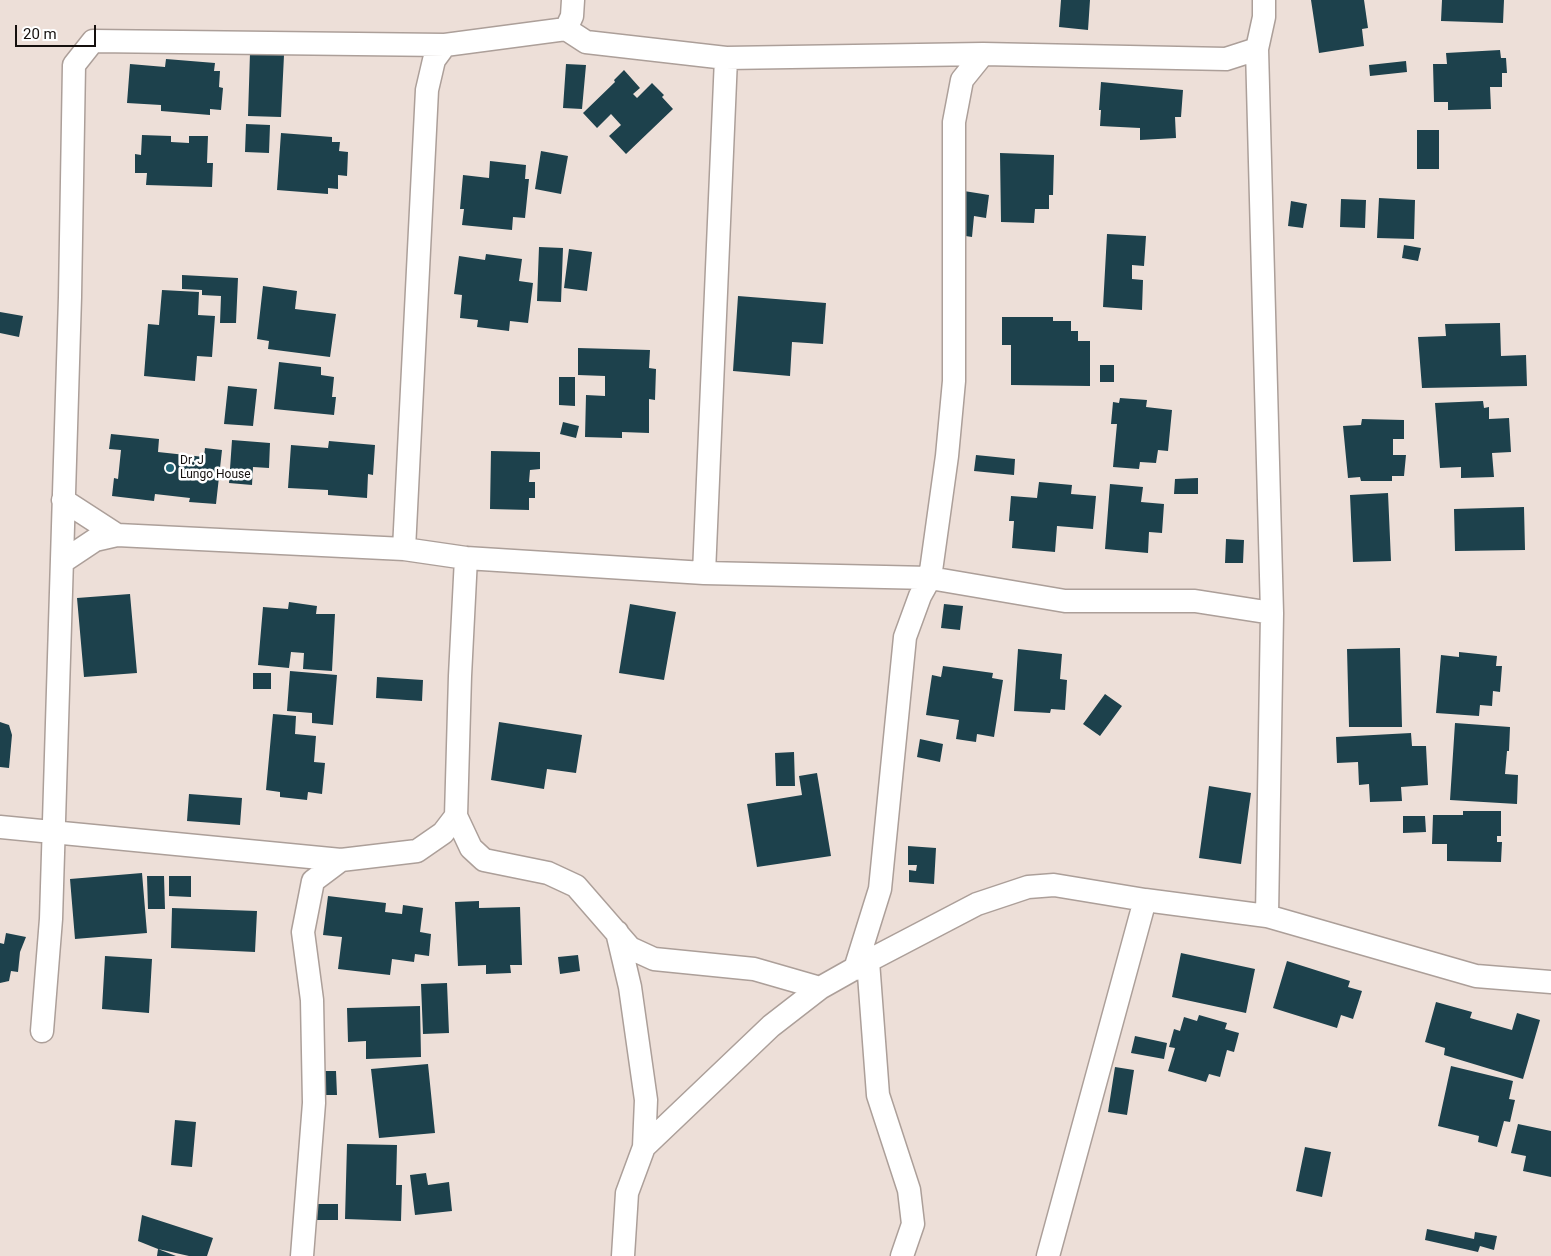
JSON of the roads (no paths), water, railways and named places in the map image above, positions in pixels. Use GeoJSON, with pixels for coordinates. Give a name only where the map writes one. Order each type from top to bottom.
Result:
{"type":"FeatureCollection","features":[{"type":"Feature","properties":{"kind":"street"},"geometry":{"type":"LineString","coordinates":[[566,29],[572,16],[573,0]]}},
{"type":"Feature","properties":{"kind":"street"},"geometry":{"type":"LineString","coordinates":[[1264,0],[1264,17],[1257,49],[1272,613],[1267,916]]}},
{"type":"Feature","properties":{"kind":"street"},"geometry":{"type":"LineString","coordinates":[[42,1031],[51,919],[70,297],[74,65],[93,41],[445,45],[566,29],[586,42],[726,58],[983,54],[1226,60],[1257,49]]}},
{"type":"Feature","properties":{"kind":"street"},"geometry":{"type":"LineString","coordinates":[[404,549],[427,90],[434,60],[445,45]]}},
{"type":"Feature","properties":{"kind":"street"},"geometry":{"type":"LineString","coordinates":[[902,1256],[912,1224],[909,1190],[878,1095],[861,965],[880,889],[905,637],[920,596],[930,578],[947,456],[954,380],[954,122],[962,80],[983,54]]}},
{"type":"Feature","properties":{"kind":"street"},"geometry":{"type":"LineString","coordinates":[[704,573],[726,58]]}},
{"type":"Feature","properties":{"kind":"street"},"geometry":{"type":"LineString","coordinates":[[63,500],[117,534]]}},
{"type":"Feature","properties":{"kind":"street"},"geometry":{"type":"LineString","coordinates":[[62,562],[95,540],[117,534],[404,549],[466,558],[704,573],[930,578],[1066,601],[1195,601],[1272,613]]}},
{"type":"Feature","properties":{"kind":"street"},"geometry":{"type":"LineString","coordinates":[[466,558],[456,816],[472,848],[484,860],[548,873],[576,886],[630,948],[654,958],[754,969],[820,988]]}},
{"type":"Feature","properties":{"kind":"street"},"geometry":{"type":"LineString","coordinates":[[0,827],[341,860],[417,851],[442,833],[456,816]]}},
{"type":"Feature","properties":{"kind":"street"},"geometry":{"type":"LineString","coordinates":[[302,1256],[314,1103],[312,1000],[303,932],[313,880],[341,860]]}},
{"type":"Feature","properties":{"kind":"street"},"geometry":{"type":"LineString","coordinates":[[644,1147],[771,1026],[820,988],[977,904],[1028,887],[1054,885],[1145,900],[1267,916],[1476,976],[1551,982]]}},
{"type":"Feature","properties":{"kind":"street"},"geometry":{"type":"LineString","coordinates":[[1048,1256],[1145,900]]}},
{"type":"Feature","properties":{"kind":"street"},"geometry":{"type":"LineString","coordinates":[[617,931],[630,987],[646,1100],[644,1147],[627,1193],[623,1256]]}},
{"type":"Feature","properties":{"kind":"place","name":"Dr. J Lungo House"},"geometry":{"type":"Point","coordinates":[170,468]}}]}
